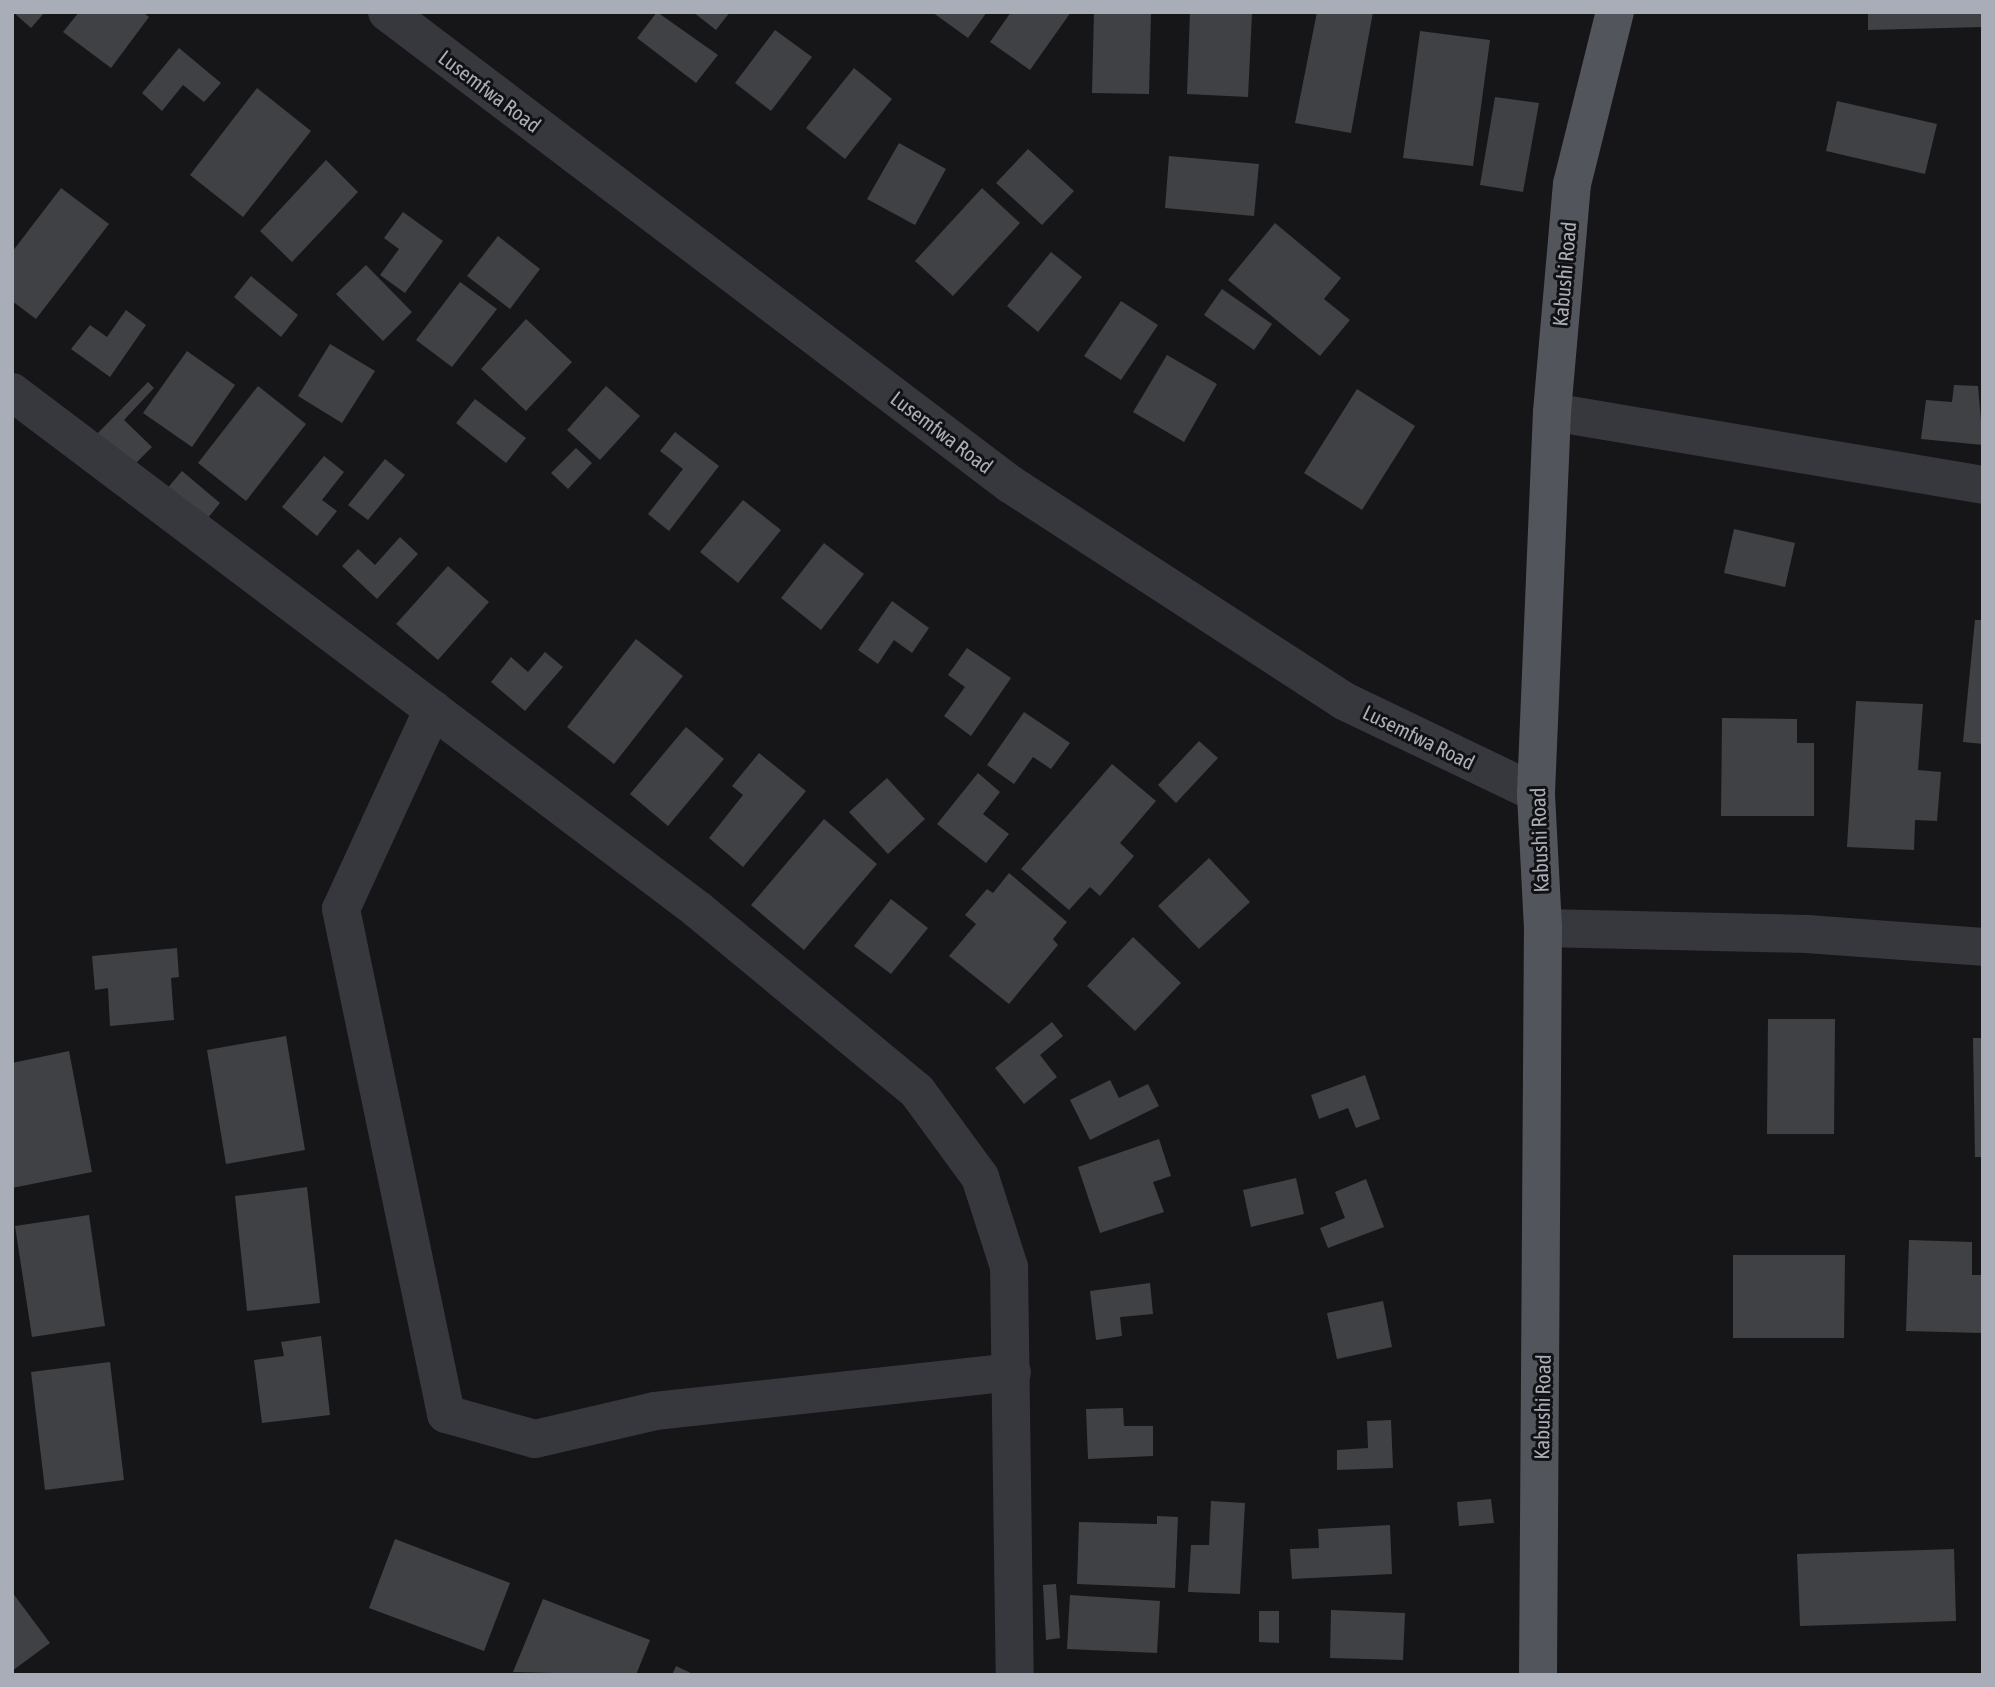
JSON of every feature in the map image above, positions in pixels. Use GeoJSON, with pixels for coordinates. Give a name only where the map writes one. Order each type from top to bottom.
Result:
{"type":"FeatureCollection","features":[{"type":"Feature","properties":{"kind":"main road","name":"Kabushi Road"},"geometry":{"type":"LineString","coordinates":[[1538,1675],[1542,928],[1536,793],[1552,412],[1572,184],[1615,12]]}},
{"type":"Feature","properties":{"kind":"street","name":"Lusemfwa Road"},"geometry":{"type":"LineString","coordinates":[[387,12],[1010,484],[1344,701],[1536,793]]}},
{"type":"Feature","properties":{"kind":"street"},"geometry":{"type":"LineString","coordinates":[[12,392],[707,917],[917,1091],[980,1177],[1009,1267],[1014,1675]]}},
{"type":"Feature","properties":{"kind":"street"},"geometry":{"type":"LineString","coordinates":[[1552,412],[1983,485]]}},
{"type":"Feature","properties":{"kind":"street"},"geometry":{"type":"LineString","coordinates":[[433,709],[341,909],[446,1414],[535,1439],[655,1411],[1012,1372]]}},
{"type":"Feature","properties":{"kind":"street"},"geometry":{"type":"LineString","coordinates":[[1542,928],[1807,934],[1983,947]]}},
{"type":"Feature","properties":{"kind":"building"},"geometry":{"type":"Polygon","coordinates":[[[13,12],[45,12],[31,28],[13,12]]]}},
{"type":"Feature","properties":{"kind":"building"},"geometry":{"type":"Polygon","coordinates":[[[79,12],[143,12],[149,17],[111,68],[63,32],[79,12]]]}},
{"type":"Feature","properties":{"kind":"building"},"geometry":{"type":"Polygon","coordinates":[[[657,12],[718,55],[696,83],[637,38],[657,12]]]}},
{"type":"Feature","properties":{"kind":"building"},"geometry":{"type":"Polygon","coordinates":[[[693,12],[730,12],[716,30],[693,12]]]}},
{"type":"Feature","properties":{"kind":"building"},"geometry":{"type":"Polygon","coordinates":[[[932,12],[987,12],[968,38],[932,12]]]}},
{"type":"Feature","properties":{"kind":"building"},"geometry":{"type":"Polygon","coordinates":[[[1011,12],[1071,12],[1030,70],[990,42],[1011,12]]]}},
{"type":"Feature","properties":{"kind":"building"},"geometry":{"type":"Polygon","coordinates":[[[1094,12],[1151,12],[1149,94],[1092,93],[1094,12]]]}},
{"type":"Feature","properties":{"kind":"building"},"geometry":{"type":"Polygon","coordinates":[[[1190,12],[1252,14],[1248,97],[1187,94],[1190,12]]]}},
{"type":"Feature","properties":{"kind":"building"},"geometry":{"type":"Polygon","coordinates":[[[1317,12],[1373,12],[1351,133],[1295,123],[1317,12]]]}},
{"type":"Feature","properties":{"kind":"building"},"geometry":{"type":"Polygon","coordinates":[[[1868,12],[1983,12],[1983,27],[1868,30],[1868,12]]]}},
{"type":"Feature","properties":{"kind":"building"},"geometry":{"type":"Polygon","coordinates":[[[775,30],[812,57],[771,111],[735,83],[775,30]]]}},
{"type":"Feature","properties":{"kind":"building"},"geometry":{"type":"Polygon","coordinates":[[[1420,31],[1490,40],[1473,166],[1403,158],[1420,31]]]}},
{"type":"Feature","properties":{"kind":"building"},"geometry":{"type":"Polygon","coordinates":[[[179,48],[221,83],[204,102],[183,85],[162,111],[142,93],[179,48]]]}},
{"type":"Feature","properties":{"kind":"building"},"geometry":{"type":"Polygon","coordinates":[[[854,68],[892,99],[845,159],[806,128],[854,68]]]}},
{"type":"Feature","properties":{"kind":"building"},"geometry":{"type":"Polygon","coordinates":[[[257,88],[311,131],[243,217],[190,175],[257,88]]]}},
{"type":"Feature","properties":{"kind":"building"},"geometry":{"type":"Polygon","coordinates":[[[1495,97],[1539,103],[1523,192],[1480,185],[1495,97]]]}},
{"type":"Feature","properties":{"kind":"building"},"geometry":{"type":"Polygon","coordinates":[[[1837,101],[1937,124],[1925,174],[1826,151],[1837,101]]]}},
{"type":"Feature","properties":{"kind":"building"},"geometry":{"type":"Polygon","coordinates":[[[899,143],[946,169],[915,225],[867,199],[899,143]]]}},
{"type":"Feature","properties":{"kind":"building"},"geometry":{"type":"Polygon","coordinates":[[[1028,149],[1074,191],[1042,225],[996,183],[1028,149]]]}},
{"type":"Feature","properties":{"kind":"building"},"geometry":{"type":"Polygon","coordinates":[[[1169,156],[1259,164],[1254,216],[1165,208],[1169,156]]]}},
{"type":"Feature","properties":{"kind":"building"},"geometry":{"type":"Polygon","coordinates":[[[326,160],[358,192],[292,262],[260,231],[326,160]]]}},
{"type":"Feature","properties":{"kind":"building"},"geometry":{"type":"Polygon","coordinates":[[[61,188],[109,224],[36,319],[12,301],[12,252],[61,188]]]}},
{"type":"Feature","properties":{"kind":"building"},"geometry":{"type":"Polygon","coordinates":[[[982,188],[1020,223],[953,296],[915,261],[982,188]]]}},
{"type":"Feature","properties":{"kind":"building"},"geometry":{"type":"Polygon","coordinates":[[[403,212],[443,241],[405,293],[380,275],[399,249],[384,238],[403,212]]]}},
{"type":"Feature","properties":{"kind":"building"},"geometry":{"type":"Polygon","coordinates":[[[1275,223],[1341,278],[1324,299],[1350,320],[1320,356],[1228,280],[1275,223]]]}},
{"type":"Feature","properties":{"kind":"building"},"geometry":{"type":"Polygon","coordinates":[[[498,236],[540,269],[510,309],[467,276],[498,236]]]}},
{"type":"Feature","properties":{"kind":"building"},"geometry":{"type":"Polygon","coordinates":[[[1051,252],[1082,277],[1038,332],[1007,306],[1051,252]]]}},
{"type":"Feature","properties":{"kind":"building"},"geometry":{"type":"Polygon","coordinates":[[[366,265],[412,312],[383,341],[336,294],[366,265]]]}},
{"type":"Feature","properties":{"kind":"building"},"geometry":{"type":"Polygon","coordinates":[[[251,276],[298,315],[281,337],[234,297],[251,276]]]}},
{"type":"Feature","properties":{"kind":"building"},"geometry":{"type":"Polygon","coordinates":[[[460,282],[497,309],[452,367],[416,340],[460,282]]]}},
{"type":"Feature","properties":{"kind":"building"},"geometry":{"type":"Polygon","coordinates":[[[1222,289],[1272,324],[1254,350],[1204,315],[1222,289]]]}},
{"type":"Feature","properties":{"kind":"building"},"geometry":{"type":"Polygon","coordinates":[[[1121,301],[1158,325],[1121,380],[1084,356],[1121,301]]]}},
{"type":"Feature","properties":{"kind":"building"},"geometry":{"type":"Polygon","coordinates":[[[126,310],[146,325],[110,377],[71,349],[90,325],[107,337],[126,310]]]}},
{"type":"Feature","properties":{"kind":"building"},"geometry":{"type":"Polygon","coordinates":[[[526,319],[572,362],[526,411],[481,369],[526,319]]]}},
{"type":"Feature","properties":{"kind":"building"},"geometry":{"type":"Polygon","coordinates":[[[330,344],[375,371],[342,423],[298,396],[330,344]]]}},
{"type":"Feature","properties":{"kind":"building"},"geometry":{"type":"Polygon","coordinates":[[[187,351],[235,385],[192,447],[143,413],[187,351]]]}},
{"type":"Feature","properties":{"kind":"building"},"geometry":{"type":"Polygon","coordinates":[[[1167,355],[1217,384],[1184,442],[1133,412],[1167,355]]]}},
{"type":"Feature","properties":{"kind":"building"},"geometry":{"type":"Polygon","coordinates":[[[148,382],[154,388],[124,420],[152,447],[130,469],[95,436],[148,382]]]}},
{"type":"Feature","properties":{"kind":"building"},"geometry":{"type":"Polygon","coordinates":[[[1954,385],[1978,386],[1983,445],[1921,439],[1926,400],[1952,402],[1954,385]]]}},
{"type":"Feature","properties":{"kind":"building"},"geometry":{"type":"Polygon","coordinates":[[[258,386],[306,424],[246,501],[198,463],[258,386]]]}},
{"type":"Feature","properties":{"kind":"building"},"geometry":{"type":"Polygon","coordinates":[[[606,386],[640,416],[600,460],[567,430],[606,386]]]}},
{"type":"Feature","properties":{"kind":"building"},"geometry":{"type":"Polygon","coordinates":[[[1357,389],[1415,426],[1362,510],[1304,473],[1357,389]]]}},
{"type":"Feature","properties":{"kind":"building"},"geometry":{"type":"Polygon","coordinates":[[[475,399],[526,438],[506,463],[456,423],[475,399]]]}},
{"type":"Feature","properties":{"kind":"building"},"geometry":{"type":"Polygon","coordinates":[[[675,432],[719,466],[669,531],[648,514],[683,469],[660,451],[675,432]]]}},
{"type":"Feature","properties":{"kind":"building"},"geometry":{"type":"Polygon","coordinates":[[[576,448],[592,463],[568,489],[551,473],[576,448]]]}},
{"type":"Feature","properties":{"kind":"building"},"geometry":{"type":"Polygon","coordinates":[[[324,456],[344,472],[322,500],[337,511],[317,536],[282,507],[324,456]]]}},
{"type":"Feature","properties":{"kind":"building"},"geometry":{"type":"Polygon","coordinates":[[[385,459],[405,475],[368,520],[348,505],[385,459]]]}},
{"type":"Feature","properties":{"kind":"building"},"geometry":{"type":"Polygon","coordinates":[[[182,471],[220,503],[203,524],[165,491],[182,471]]]}},
{"type":"Feature","properties":{"kind":"building"},"geometry":{"type":"Polygon","coordinates":[[[743,500],[781,530],[738,583],[700,552],[743,500]]]}},
{"type":"Feature","properties":{"kind":"building"},"geometry":{"type":"Polygon","coordinates":[[[1734,529],[1795,543],[1785,587],[1724,573],[1734,529]]]}},
{"type":"Feature","properties":{"kind":"building"},"geometry":{"type":"Polygon","coordinates":[[[400,537],[418,554],[377,599],[342,566],[358,549],[375,565],[400,537]]]}},
{"type":"Feature","properties":{"kind":"building"},"geometry":{"type":"Polygon","coordinates":[[[824,543],[864,574],[821,630],[781,598],[824,543]]]}},
{"type":"Feature","properties":{"kind":"building"},"geometry":{"type":"Polygon","coordinates":[[[448,566],[489,602],[438,660],[396,624],[448,566]]]}},
{"type":"Feature","properties":{"kind":"building"},"geometry":{"type":"Polygon","coordinates":[[[892,601],[929,628],[912,653],[894,640],[878,664],[858,650],[892,601]]]}},
{"type":"Feature","properties":{"kind":"building"},"geometry":{"type":"Polygon","coordinates":[[[1975,620],[1983,620],[1983,744],[1963,742],[1975,620]]]}},
{"type":"Feature","properties":{"kind":"building"},"geometry":{"type":"Polygon","coordinates":[[[636,639],[683,676],[614,764],[567,727],[636,639]]]}},
{"type":"Feature","properties":{"kind":"building"},"geometry":{"type":"Polygon","coordinates":[[[967,648],[1011,678],[971,736],[944,716],[965,687],[948,675],[967,648]]]}},
{"type":"Feature","properties":{"kind":"building"},"geometry":{"type":"Polygon","coordinates":[[[545,652],[563,667],[525,711],[491,682],[511,657],[528,672],[545,652]]]}},
{"type":"Feature","properties":{"kind":"building"},"geometry":{"type":"Polygon","coordinates":[[[1856,701],[1923,704],[1918,770],[1941,772],[1937,821],[1915,820],[1914,850],[1847,847],[1856,701]]]}},
{"type":"Feature","properties":{"kind":"building"},"geometry":{"type":"Polygon","coordinates":[[[1024,712],[1070,743],[1051,769],[1033,757],[1014,784],[987,765],[1024,712]]]}},
{"type":"Feature","properties":{"kind":"building"},"geometry":{"type":"Polygon","coordinates":[[[1722,718],[1797,719],[1797,743],[1814,743],[1814,816],[1721,816],[1722,718]]]}},
{"type":"Feature","properties":{"kind":"building"},"geometry":{"type":"Polygon","coordinates":[[[686,727],[724,759],[668,826],[630,794],[686,727]]]}},
{"type":"Feature","properties":{"kind":"building"},"geometry":{"type":"Polygon","coordinates":[[[1199,741],[1218,758],[1176,803],[1158,785],[1199,741]]]}},
{"type":"Feature","properties":{"kind":"building"},"geometry":{"type":"Polygon","coordinates":[[[759,753],[806,791],[743,867],[709,838],[743,795],[732,786],[759,753]]]}},
{"type":"Feature","properties":{"kind":"building"},"geometry":{"type":"Polygon","coordinates":[[[1112,764],[1156,801],[1120,843],[1134,856],[1100,896],[1090,887],[1069,910],[1021,869],[1112,764]]]}},
{"type":"Feature","properties":{"kind":"building"},"geometry":{"type":"Polygon","coordinates":[[[978,773],[1000,792],[983,814],[1009,834],[986,863],[937,824],[978,773]]]}},
{"type":"Feature","properties":{"kind":"building"},"geometry":{"type":"Polygon","coordinates":[[[887,778],[925,819],[888,854],[849,812],[887,778]]]}},
{"type":"Feature","properties":{"kind":"building"},"geometry":{"type":"Polygon","coordinates":[[[824,819],[877,864],[804,950],[751,905],[824,819]]]}},
{"type":"Feature","properties":{"kind":"building"},"geometry":{"type":"Polygon","coordinates":[[[1209,858],[1250,902],[1199,949],[1158,906],[1209,858]]]}},
{"type":"Feature","properties":{"kind":"building"},"geometry":{"type":"Polygon","coordinates":[[[1009,873],[1067,922],[1053,939],[1058,945],[1009,1004],[949,956],[976,924],[965,915],[987,889],[993,893],[1009,873]]]}},
{"type":"Feature","properties":{"kind":"building"},"geometry":{"type":"Polygon","coordinates":[[[891,899],[928,928],[891,974],[854,946],[891,899]]]}},
{"type":"Feature","properties":{"kind":"building"},"geometry":{"type":"Polygon","coordinates":[[[1133,937],[1181,983],[1135,1031],[1087,986],[1133,937]]]}},
{"type":"Feature","properties":{"kind":"building"},"geometry":{"type":"Polygon","coordinates":[[[177,948],[179,977],[171,978],[174,1020],[110,1026],[108,988],[95,990],[92,956],[177,948]]]}},
{"type":"Feature","properties":{"kind":"building"},"geometry":{"type":"Polygon","coordinates":[[[1768,1019],[1835,1019],[1834,1134],[1767,1134],[1768,1019]]]}},
{"type":"Feature","properties":{"kind":"building"},"geometry":{"type":"Polygon","coordinates":[[[1052,1022],[1063,1036],[1040,1055],[1057,1077],[1024,1104],[995,1068],[1052,1022]]]}},
{"type":"Feature","properties":{"kind":"building"},"geometry":{"type":"Polygon","coordinates":[[[286,1036],[305,1150],[226,1164],[207,1050],[286,1036]]]}},
{"type":"Feature","properties":{"kind":"building"},"geometry":{"type":"Polygon","coordinates":[[[1973,1038],[1983,1038],[1983,1157],[1975,1157],[1973,1038]]]}},
{"type":"Feature","properties":{"kind":"building"},"geometry":{"type":"Polygon","coordinates":[[[69,1051],[92,1172],[12,1188],[12,1063],[69,1051]]]}},
{"type":"Feature","properties":{"kind":"building"},"geometry":{"type":"Polygon","coordinates":[[[1365,1075],[1380,1119],[1356,1128],[1348,1108],[1319,1119],[1311,1095],[1365,1075]]]}},
{"type":"Feature","properties":{"kind":"building"},"geometry":{"type":"Polygon","coordinates":[[[1110,1080],[1119,1098],[1148,1084],[1159,1106],[1090,1140],[1070,1100],[1110,1080]]]}},
{"type":"Feature","properties":{"kind":"building"},"geometry":{"type":"Polygon","coordinates":[[[1159,1139],[1171,1176],[1153,1182],[1164,1212],[1100,1233],[1078,1167],[1159,1139]]]}},
{"type":"Feature","properties":{"kind":"building"},"geometry":{"type":"Polygon","coordinates":[[[1296,1178],[1304,1214],[1251,1227],[1243,1190],[1296,1178]]]}},
{"type":"Feature","properties":{"kind":"building"},"geometry":{"type":"Polygon","coordinates":[[[1366,1179],[1384,1227],[1328,1248],[1320,1228],[1345,1218],[1335,1192],[1366,1179]]]}},
{"type":"Feature","properties":{"kind":"building"},"geometry":{"type":"Polygon","coordinates":[[[307,1187],[320,1303],[247,1311],[235,1196],[307,1187]]]}},
{"type":"Feature","properties":{"kind":"building"},"geometry":{"type":"Polygon","coordinates":[[[89,1215],[105,1326],[32,1337],[15,1226],[89,1215]]]}},
{"type":"Feature","properties":{"kind":"building"},"geometry":{"type":"Polygon","coordinates":[[[1909,1240],[1972,1242],[1972,1275],[1983,1275],[1983,1333],[1906,1331],[1909,1240]]]}},
{"type":"Feature","properties":{"kind":"building"},"geometry":{"type":"Polygon","coordinates":[[[1733,1255],[1845,1255],[1844,1338],[1733,1338],[1733,1255]]]}},
{"type":"Feature","properties":{"kind":"building"},"geometry":{"type":"Polygon","coordinates":[[[1150,1283],[1153,1314],[1120,1317],[1122,1336],[1096,1340],[1090,1291],[1150,1283]]]}},
{"type":"Feature","properties":{"kind":"building"},"geometry":{"type":"Polygon","coordinates":[[[1383,1301],[1392,1347],[1337,1359],[1327,1313],[1383,1301]]]}},
{"type":"Feature","properties":{"kind":"building"},"geometry":{"type":"Polygon","coordinates":[[[321,1336],[330,1415],[262,1423],[254,1360],[284,1356],[281,1342],[321,1336]]]}},
{"type":"Feature","properties":{"kind":"building"},"geometry":{"type":"Polygon","coordinates":[[[110,1362],[124,1480],[45,1490],[31,1372],[110,1362]]]}},
{"type":"Feature","properties":{"kind":"building"},"geometry":{"type":"Polygon","coordinates":[[[1123,1408],[1124,1426],[1153,1426],[1153,1456],[1088,1459],[1086,1409],[1123,1408]]]}},
{"type":"Feature","properties":{"kind":"building"},"geometry":{"type":"Polygon","coordinates":[[[1391,1420],[1393,1468],[1337,1470],[1337,1450],[1368,1448],[1367,1421],[1391,1420]]]}},
{"type":"Feature","properties":{"kind":"building"},"geometry":{"type":"Polygon","coordinates":[[[1491,1499],[1494,1523],[1459,1526],[1457,1502],[1491,1499]]]}},
{"type":"Feature","properties":{"kind":"building"},"geometry":{"type":"Polygon","coordinates":[[[1211,1501],[1245,1503],[1240,1594],[1188,1592],[1191,1545],[1209,1545],[1211,1501]]]}},
{"type":"Feature","properties":{"kind":"building"},"geometry":{"type":"Polygon","coordinates":[[[1157,1516],[1178,1517],[1175,1588],[1077,1584],[1079,1522],[1157,1524],[1157,1516]]]}},
{"type":"Feature","properties":{"kind":"building"},"geometry":{"type":"Polygon","coordinates":[[[1390,1525],[1392,1574],[1292,1579],[1290,1549],[1319,1548],[1318,1529],[1390,1525]]]}},
{"type":"Feature","properties":{"kind":"building"},"geometry":{"type":"Polygon","coordinates":[[[395,1539],[510,1583],[484,1651],[369,1608],[395,1539]]]}},
{"type":"Feature","properties":{"kind":"building"},"geometry":{"type":"Polygon","coordinates":[[[1954,1549],[1956,1621],[1800,1626],[1797,1554],[1954,1549]]]}},
{"type":"Feature","properties":{"kind":"building"},"geometry":{"type":"Polygon","coordinates":[[[1056,1584],[1060,1638],[1046,1640],[1043,1585],[1056,1584]]]}},
{"type":"Feature","properties":{"kind":"building"},"geometry":{"type":"Polygon","coordinates":[[[12,1592],[50,1643],[12,1671],[12,1592]]]}},
{"type":"Feature","properties":{"kind":"building"},"geometry":{"type":"Polygon","coordinates":[[[1070,1595],[1160,1601],[1157,1653],[1067,1649],[1070,1595]]]}},
{"type":"Feature","properties":{"kind":"building"},"geometry":{"type":"Polygon","coordinates":[[[543,1599],[650,1640],[636,1675],[513,1672],[543,1599]]]}},
{"type":"Feature","properties":{"kind":"building"},"geometry":{"type":"Polygon","coordinates":[[[1331,1610],[1405,1613],[1403,1660],[1330,1658],[1331,1610]]]}},
{"type":"Feature","properties":{"kind":"building"},"geometry":{"type":"Polygon","coordinates":[[[1259,1611],[1279,1611],[1279,1643],[1259,1642],[1259,1611]]]}},
{"type":"Feature","properties":{"kind":"building"},"geometry":{"type":"Polygon","coordinates":[[[676,1666],[695,1675],[672,1675],[676,1666]]]}}]}
